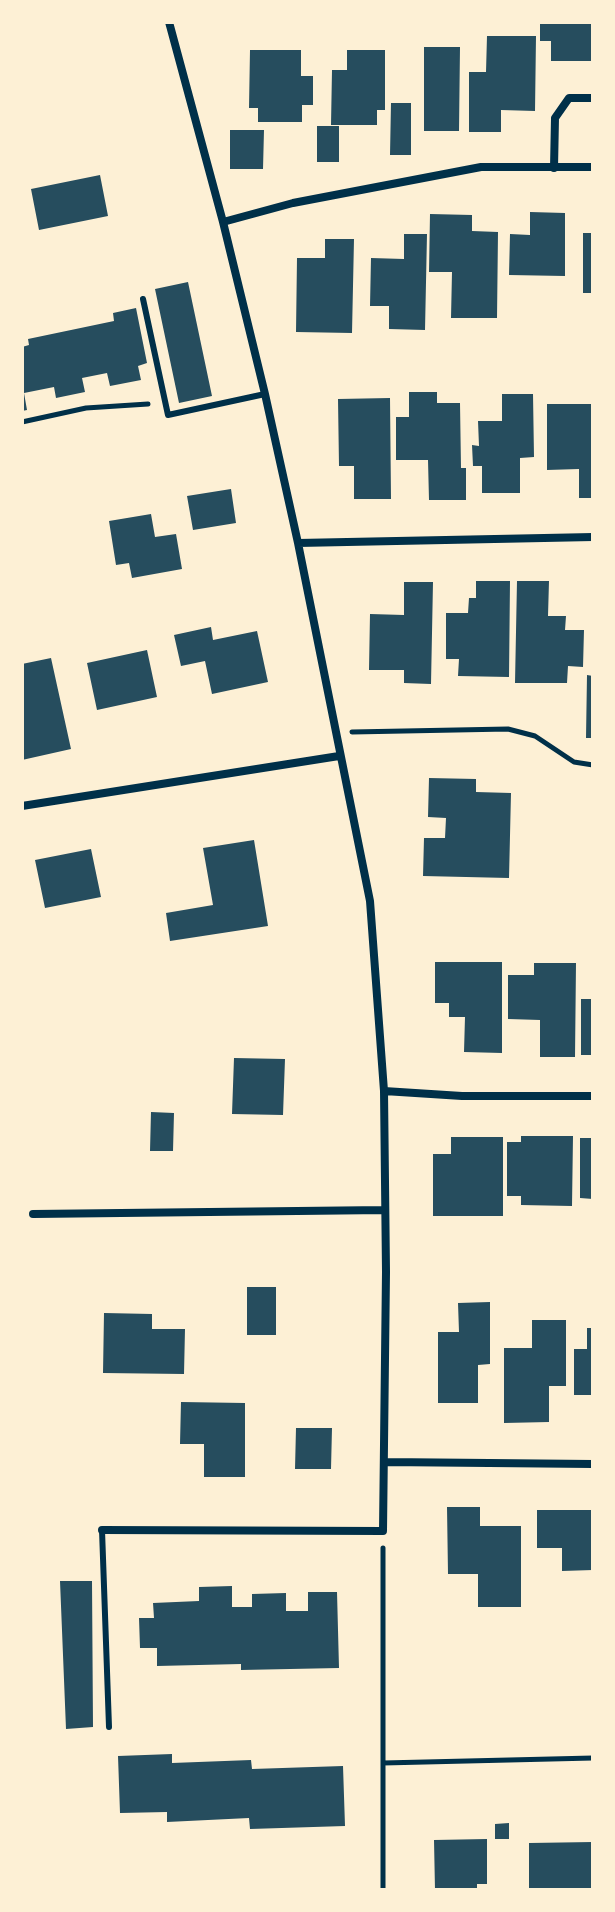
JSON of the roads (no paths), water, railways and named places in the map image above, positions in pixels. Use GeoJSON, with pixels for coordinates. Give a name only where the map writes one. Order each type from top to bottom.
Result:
{"type":"FeatureCollection","features":[{"type":"Feature","properties":{"kind":"street"},"geometry":{"type":"LineString","coordinates":[[102,1530],[383,1531],[384,1091],[370,901],[265,394],[169,22]]}},
{"type":"Feature","properties":{"kind":"street"},"geometry":{"type":"LineString","coordinates":[[554,168],[555,118],[569,98],[593,98]]}},
{"type":"Feature","properties":{"kind":"street"},"geometry":{"type":"LineString","coordinates":[[223,222],[293,203],[481,167],[593,167]]}},
{"type":"Feature","properties":{"kind":"street"},"geometry":{"type":"LineString","coordinates":[[298,543],[593,537]]}},
{"type":"Feature","properties":{"kind":"street"},"geometry":{"type":"LineString","coordinates":[[22,806],[339,756]]}},
{"type":"Feature","properties":{"kind":"street"},"geometry":{"type":"LineString","coordinates":[[384,1091],[462,1096],[593,1096]]}},
{"type":"Feature","properties":{"kind":"street"},"geometry":{"type":"LineString","coordinates":[[33,1214],[385,1210]]}},
{"type":"Feature","properties":{"kind":"street"},"geometry":{"type":"LineString","coordinates":[[385,1462],[593,1464]]}},
{"type":"Feature","properties":{"kind":"lane"},"geometry":{"type":"LineString","coordinates":[[143,299],[168,415],[265,394]]}},
{"type":"Feature","properties":{"kind":"lane"},"geometry":{"type":"LineString","coordinates":[[102,1530],[109,1727]]}}]}
